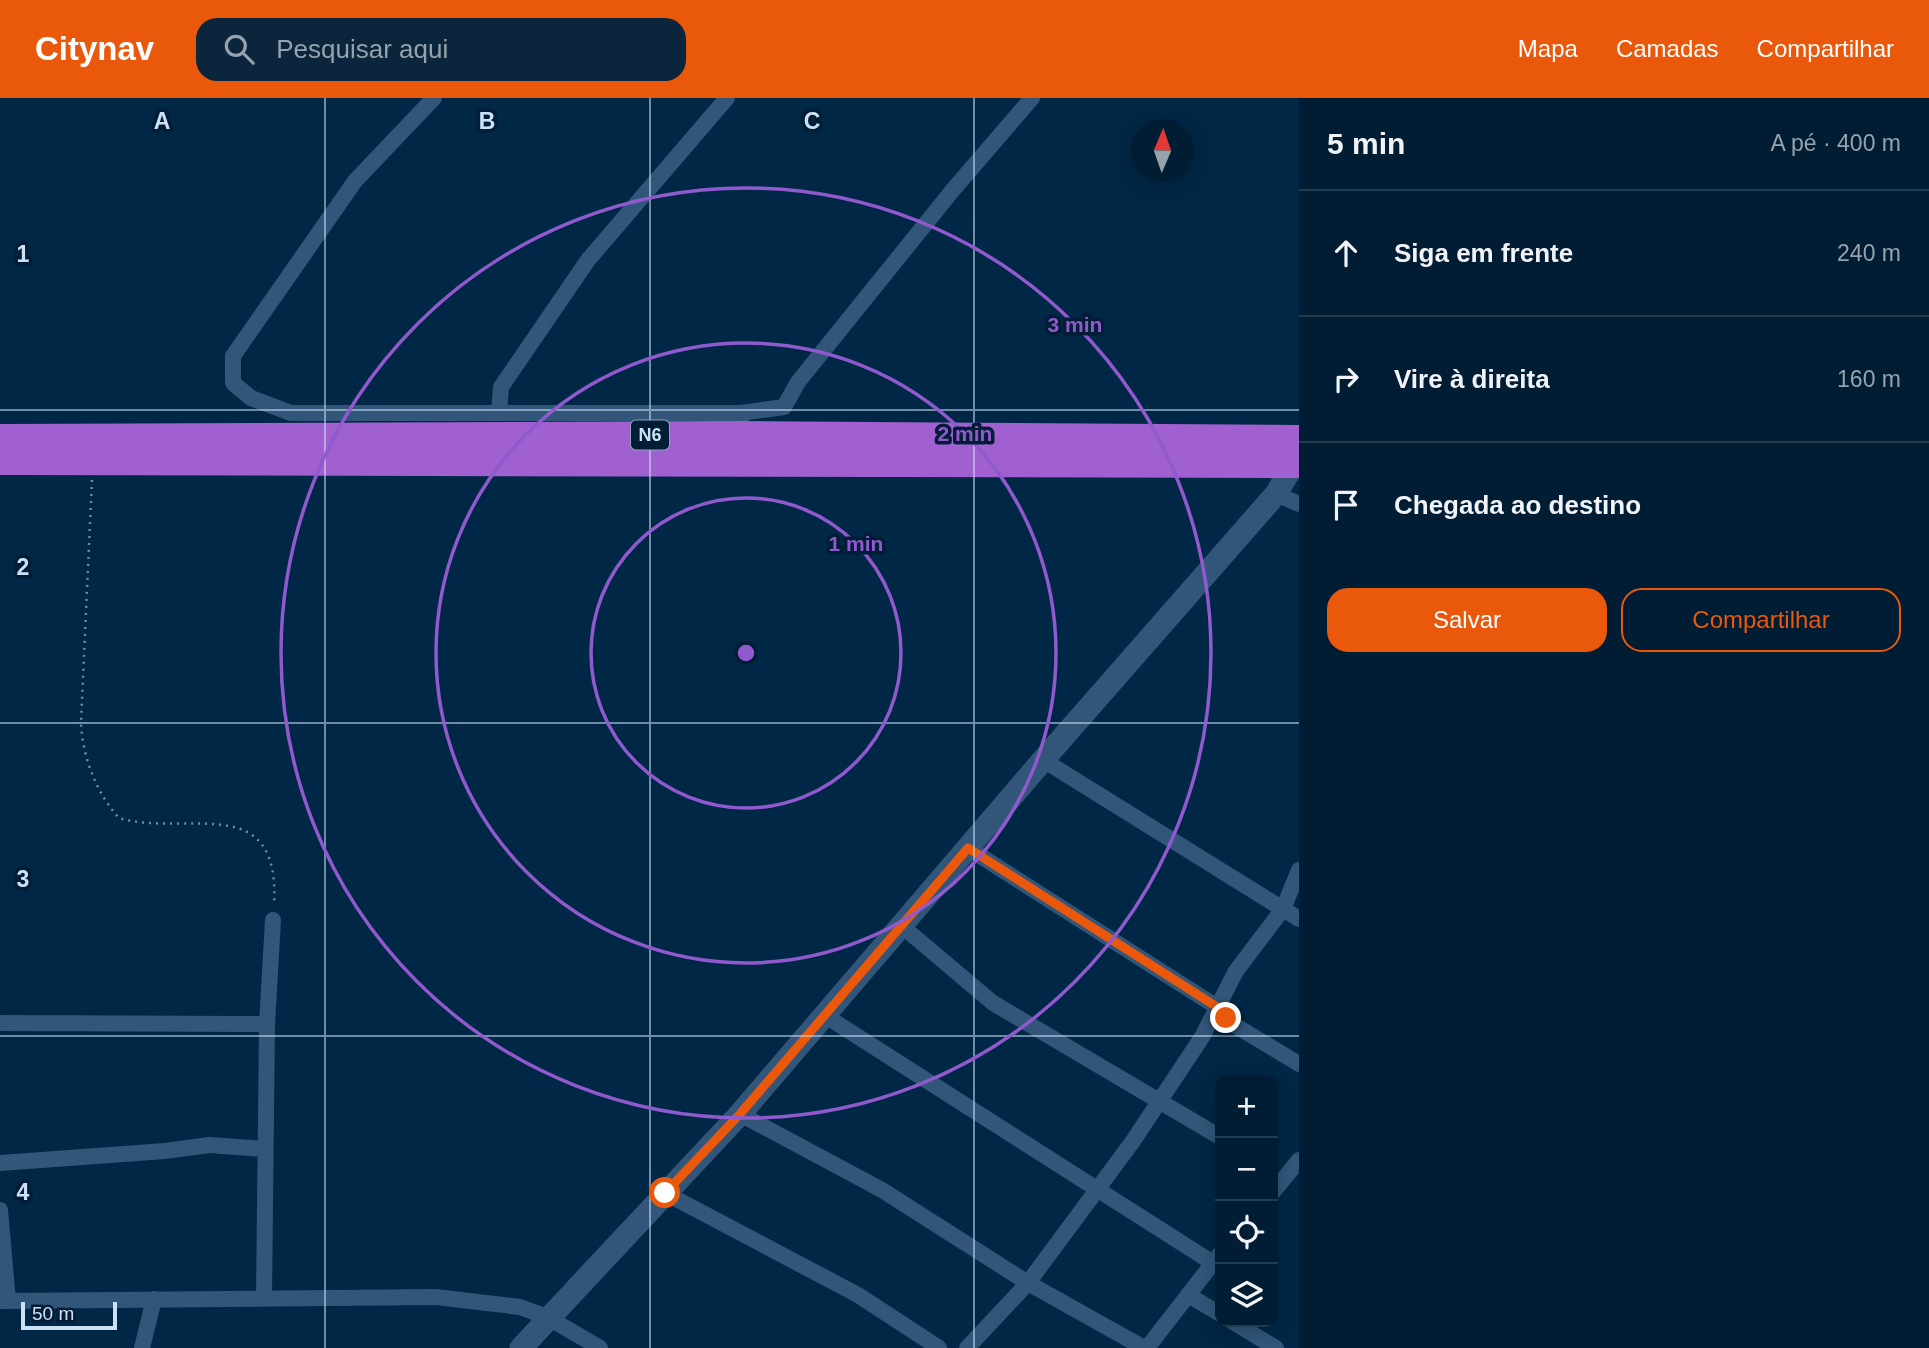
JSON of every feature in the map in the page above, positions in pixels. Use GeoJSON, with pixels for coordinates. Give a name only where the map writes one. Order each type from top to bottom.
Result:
{"type":"FeatureCollection","features":[{"type":"Feature","properties":{"kind":"highway","name":"N6"},"geometry":{"type":"LineString","coordinates":[[0,439],[741,437],[1297,455]]}},
{"type":"Feature","properties":{"kind":"highway","name":"N6"},"geometry":{"type":"LineString","coordinates":[[0,461],[741,437]]}},
{"type":"Feature","properties":{"kind":"street"},"geometry":{"type":"LineString","coordinates":[[434,98],[355,181],[233,356],[233,383],[251,398],[291,413],[499,413],[741,437],[784,407],[798,382],[952,191],[1032,98]]}},
{"type":"Feature","properties":{"kind":"street"},"geometry":{"type":"LineString","coordinates":[[499,413],[501,387],[588,260],[727,98]]}},
{"type":"Feature","properties":{"kind":"street"},"geometry":{"type":"LineString","coordinates":[[521,1348],[547,1317],[740,1114],[1043,760],[1276,494],[1297,455]]}},
{"type":"Feature","properties":{"kind":"street"},"geometry":{"type":"LineString","coordinates":[[1276,494],[1299,504]]}},
{"type":"Feature","properties":{"kind":"street"},"geometry":{"type":"LineString","coordinates":[[1043,760],[1299,919]]}},
{"type":"Feature","properties":{"kind":"street"},"geometry":{"type":"LineString","coordinates":[[968,848],[1217,1007],[1231,1023],[1299,1064]]}},
{"type":"Feature","properties":{"kind":"street"},"geometry":{"type":"LineString","coordinates":[[967,1348],[1028,1283],[1159,1101],[1202,1037],[1236,971],[1283,909],[1299,870]]}},
{"type":"Feature","properties":{"kind":"street"},"geometry":{"type":"LineString","coordinates":[[264,1298],[267,1024],[273,920]]}},
{"type":"Feature","properties":{"kind":"street"},"geometry":{"type":"LineString","coordinates":[[902,927],[993,1003],[1215,1134]]}},
{"type":"Feature","properties":{"kind":"street"},"geometry":{"type":"LineString","coordinates":[[824,1015],[1097,1189],[1215,1258]]}},
{"type":"Feature","properties":{"kind":"street"},"geometry":{"type":"LineString","coordinates":[[0,1023],[267,1024]]}},
{"type":"Feature","properties":{"kind":"street"},"geometry":{"type":"LineString","coordinates":[[740,1114],[882,1190],[1028,1283],[1145,1348],[1190,1296],[1215,1262]]}},
{"type":"Feature","properties":{"kind":"street"},"geometry":{"type":"LineString","coordinates":[[0,1163],[165,1152],[209,1145],[265,1149]]}},
{"type":"Feature","properties":{"kind":"street"},"geometry":{"type":"LineString","coordinates":[[1279,1173],[1299,1160]]}},
{"type":"Feature","properties":{"kind":"street"},"geometry":{"type":"LineString","coordinates":[[665,1193],[858,1296],[939,1348]]}},
{"type":"Feature","properties":{"kind":"street"},"geometry":{"type":"LineString","coordinates":[[0,1210],[4,1301],[436,1297],[499,1303],[547,1317],[600,1348]]}},
{"type":"Feature","properties":{"kind":"street"},"geometry":{"type":"LineString","coordinates":[[1190,1296],[1215,1311]]}},
{"type":"Feature","properties":{"kind":"street"},"geometry":{"type":"LineString","coordinates":[[142,1348],[154,1300]]}},
{"type":"Feature","properties":{"kind":"street"},"geometry":{"type":"LineString","coordinates":[[1241,1327],[1276,1348]]}},
{"type":"Feature","properties":{"kind":"path"},"geometry":{"type":"LineString","coordinates":[[92,460],[81,722],[85,755],[111,809],[119,818],[221,824],[244,829],[259,841],[272,869],[275,884],[273,920]]}},
{"type":"Feature","properties":{"kind":"route"},"geometry":{"type":"LineString","coordinates":[[665,1193],[740,1114],[968,848],[1217,1007],[1226,1018]]}}]}
